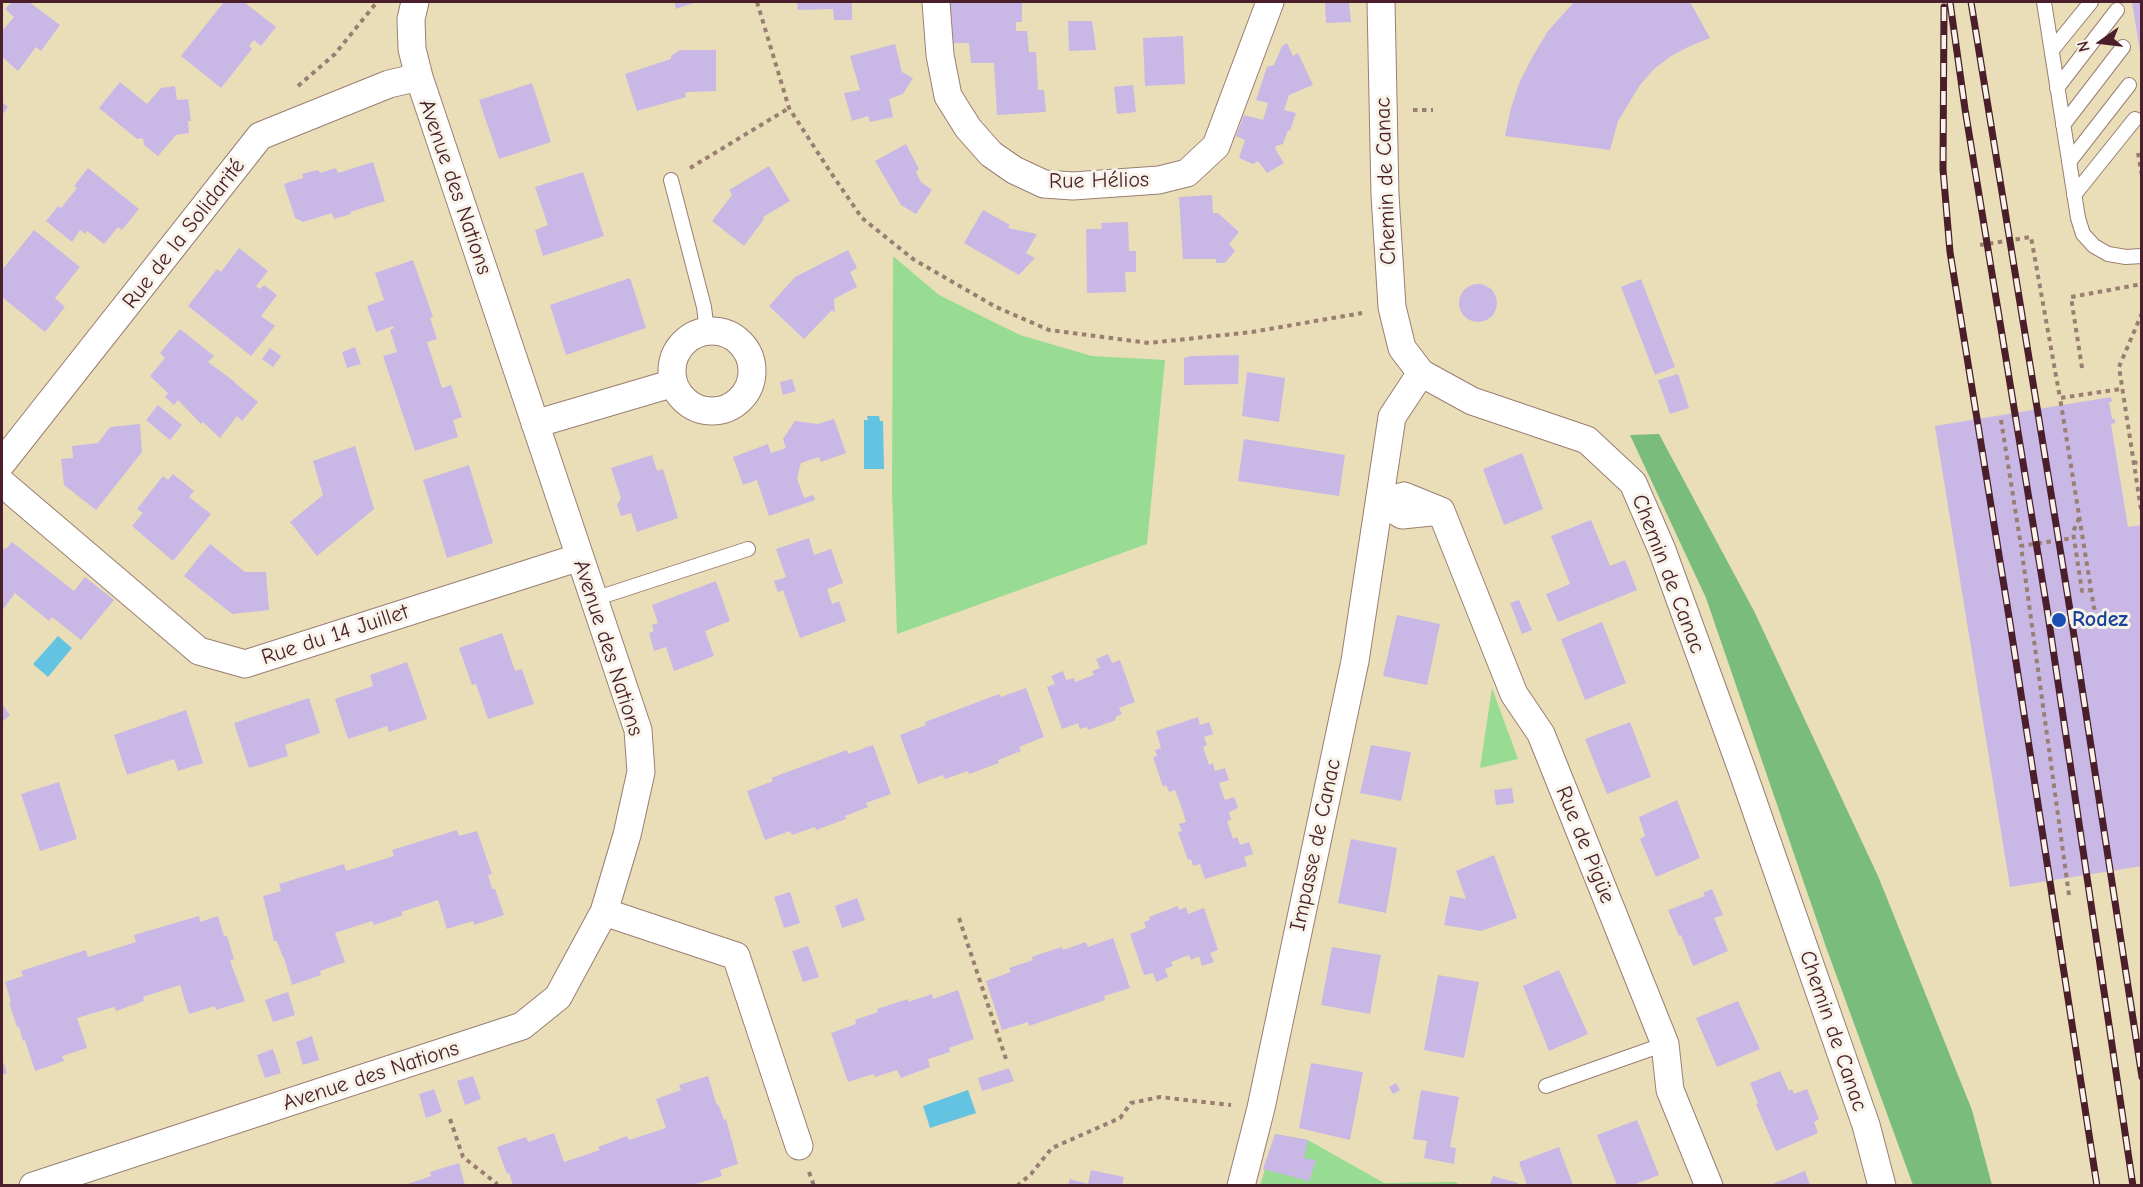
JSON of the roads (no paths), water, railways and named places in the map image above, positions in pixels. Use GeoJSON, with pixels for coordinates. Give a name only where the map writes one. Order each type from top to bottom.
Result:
{"type":"FeatureCollection","features":[{"type":"Feature","properties":{"kind":"street","name":"Avenue des Nations"},"geometry":{"type":"LineString","coordinates":[[33,1185],[522,1026],[558,997],[604,912],[627,835],[641,772],[638,730],[418,77],[412,49],[411,19],[415,2]]}},
{"type":"Feature","properties":{"kind":"street","name":"Rue Hélios"},"geometry":{"type":"LineString","coordinates":[[936,2],[939,55],[948,96],[968,128],[992,154],[1014,170],[1044,184],[1073,186],[1159,180],[1187,173],[1216,146],[1270,2]]}},
{"type":"Feature","properties":{"kind":"street","name":"Chemin de Canac"},"geometry":{"type":"LineString","coordinates":[[1381,2],[1385,195],[1392,307],[1402,348],[1420,373],[1472,401],[1587,440],[1633,483],[1662,550],[1742,770],[1866,1125],[1882,1185]]}},
{"type":"Feature","properties":{"kind":"street","name":"Rue de la Solidarité"},"geometry":{"type":"LineString","coordinates":[[2,463],[260,136],[389,84],[418,77]]}},
{"type":"Feature","properties":{"kind":"street"},"geometry":{"type":"LineString","coordinates":[[707,331],[721,332],[734,337],[744,346],[751,358],[752,372],[749,386],[742,398],[718,411],[704,410],[691,405],[681,396],[674,383],[672,370],[675,356],[682,344],[693,335],[707,331]]}},
{"type":"Feature","properties":{"kind":"street"},"geometry":{"type":"LineString","coordinates":[[1380,502],[1392,417],[1420,373]]}},
{"type":"Feature","properties":{"kind":"street"},"geometry":{"type":"LineString","coordinates":[[536,424],[674,383]]}},
{"type":"Feature","properties":{"kind":"street","name":"Rue du 14 Juillet"},"geometry":{"type":"LineString","coordinates":[[2,483],[199,651],[245,664],[580,557]]}},
{"type":"Feature","properties":{"kind":"street","name":"Rue de Pigüe"},"geometry":{"type":"LineString","coordinates":[[1380,502],[1402,515],[1441,511],[1514,694],[1541,734],[1665,1044],[1670,1090],[1709,1185]]}},
{"type":"Feature","properties":{"kind":"street","name":"Impasse de Canac"},"geometry":{"type":"LineString","coordinates":[[1241,1185],[1261,1108],[1355,661],[1380,502]]}},
{"type":"Feature","properties":{"kind":"street"},"geometry":{"type":"LineString","coordinates":[[604,912],[736,956],[799,1146]]}},
{"type":"Feature","properties":{"kind":"lane"},"geometry":{"type":"LineString","coordinates":[[2052,50],[2091,2]]}},
{"type":"Feature","properties":{"kind":"lane"},"geometry":{"type":"LineString","coordinates":[[2048,5],[2057,88],[2078,218],[2083,234],[2094,246],[2108,254],[2126,257],[2142,256]]}},
{"type":"Feature","properties":{"kind":"lane"},"geometry":{"type":"LineString","coordinates":[[2057,88],[2117,10]]}},
{"type":"Feature","properties":{"kind":"lane"},"geometry":{"type":"LineString","coordinates":[[2063,125],[2123,47]]}},
{"type":"Feature","properties":{"kind":"lane"},"geometry":{"type":"LineString","coordinates":[[2069,162],[2129,85]]}},
{"type":"Feature","properties":{"kind":"lane"},"geometry":{"type":"LineString","coordinates":[[2074,195],[2135,119]]}},
{"type":"Feature","properties":{"kind":"lane"},"geometry":{"type":"LineString","coordinates":[[671,180],[704,307],[707,331]]}},
{"type":"Feature","properties":{"kind":"lane"},"geometry":{"type":"LineString","coordinates":[[594,599],[748,549]]}},
{"type":"Feature","properties":{"kind":"lane"},"geometry":{"type":"LineString","coordinates":[[1546,1086],[1665,1044]]}},
{"type":"Feature","properties":{"kind":"water"},"geometry":{"type":"Polygon","coordinates":[[[867,416],[879,416],[880,421],[883,421],[884,469],[864,469],[864,420],[868,420],[867,416]]]}},
{"type":"Feature","properties":{"kind":"water"},"geometry":{"type":"Polygon","coordinates":[[[58,636],[72,648],[48,677],[33,664],[58,636]]]}},
{"type":"Feature","properties":{"kind":"water"},"geometry":{"type":"Polygon","coordinates":[[[968,1090],[976,1113],[930,1128],[923,1106],[968,1090]]]}},
{"type":"Feature","properties":{"kind":"railway"},"geometry":{"type":"LineString","coordinates":[[1950,2],[1965,109],[2048,615],[2133,1186]]}},
{"type":"Feature","properties":{"kind":"railway"},"geometry":{"type":"LineString","coordinates":[[1971,2],[2070,610],[2142,1077]]}},
{"type":"Feature","properties":{"kind":"railway"},"geometry":{"type":"LineString","coordinates":[[1944,7],[1943,169],[1950,252],[2097,1186]]}},
{"type":"Feature","properties":{"kind":"place","name":"Rodez"},"geometry":{"type":"Point","coordinates":[2059,620]}}]}
